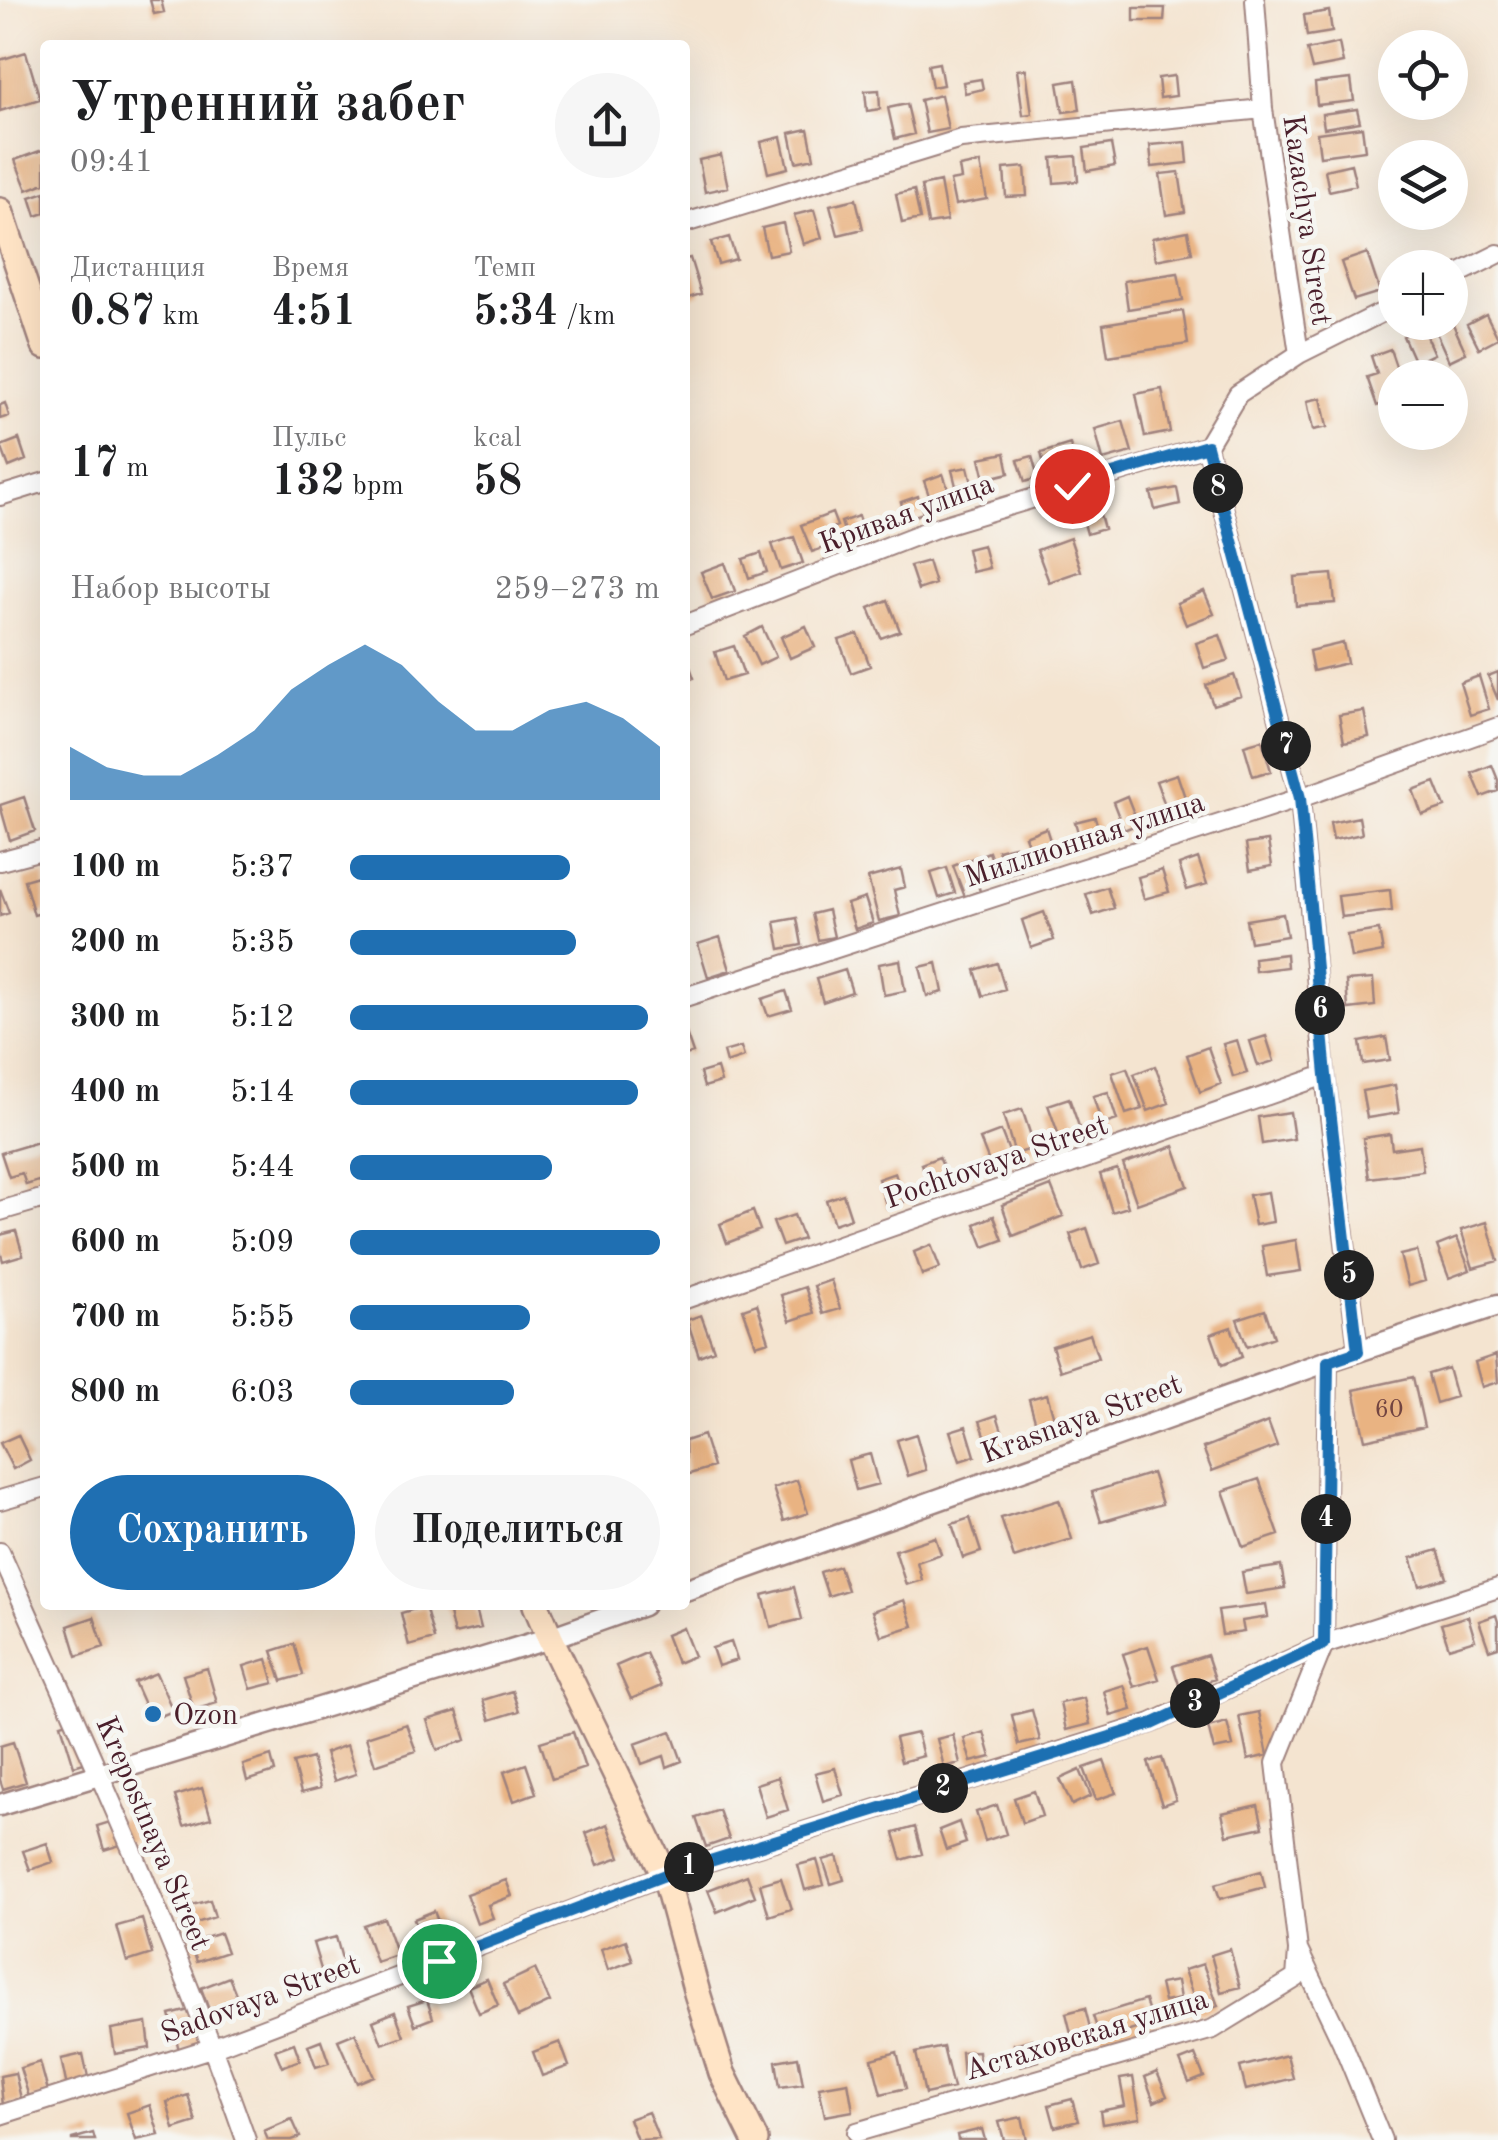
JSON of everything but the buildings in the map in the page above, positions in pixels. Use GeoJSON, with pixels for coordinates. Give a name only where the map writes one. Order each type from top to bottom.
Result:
{"type":"FeatureCollection","features":[{"type":"Feature","properties":{"kind":"main road"},"geometry":{"type":"LineString","coordinates":[[0,211],[40,331]]}},
{"type":"Feature","properties":{"kind":"main road"},"geometry":{"type":"LineString","coordinates":[[538,1610],[665,1875],[722,2073],[755,2140]]}},
{"type":"Feature","properties":{"kind":"street","name":"Kazachya Street"},"geometry":{"type":"LineString","coordinates":[[1207,446],[1238,394],[1300,354],[1264,109],[1256,0]]}},
{"type":"Feature","properties":{"kind":"street"},"geometry":{"type":"LineString","coordinates":[[690,221],[961,139],[1264,109]]}},
{"type":"Feature","properties":{"kind":"street"},"geometry":{"type":"LineString","coordinates":[[1468,269],[1498,254]]}},
{"type":"Feature","properties":{"kind":"street"},"geometry":{"type":"LineString","coordinates":[[1300,354],[1378,315]]}},
{"type":"Feature","properties":{"kind":"street"},"geometry":{"type":"LineString","coordinates":[[1207,446],[1300,798],[1358,1352]]}},
{"type":"Feature","properties":{"kind":"street","name":"Кривая улица"},"geometry":{"type":"LineString","coordinates":[[690,624],[938,527],[1207,446]]}},
{"type":"Feature","properties":{"kind":"street"},"geometry":{"type":"LineString","coordinates":[[0,496],[40,484]]}},
{"type":"Feature","properties":{"kind":"street","name":"Миллионная улица"},"geometry":{"type":"LineString","coordinates":[[690,995],[1300,798],[1498,727]]}},
{"type":"Feature","properties":{"kind":"street"},"geometry":{"type":"LineString","coordinates":[[0,862],[40,850]]}},
{"type":"Feature","properties":{"kind":"street","name":"Pochtovaya Street"},"geometry":{"type":"LineString","coordinates":[[690,1297],[1326,1075]]}},
{"type":"Feature","properties":{"kind":"street"},"geometry":{"type":"LineString","coordinates":[[0,1212],[40,1200]]}},
{"type":"Feature","properties":{"kind":"street","name":"Krasnaya Street"},"geometry":{"type":"LineString","coordinates":[[690,1588],[1498,1305]]}},
{"type":"Feature","properties":{"kind":"street"},"geometry":{"type":"LineString","coordinates":[[1328,1362],[1324,1644],[1276,1763],[1298,1950],[1342,2042],[1382,2140]]}},
{"type":"Feature","properties":{"kind":"street"},"geometry":{"type":"LineString","coordinates":[[0,1500],[40,1488]]}},
{"type":"Feature","properties":{"kind":"street","name":"Krepostnaya Street"},"geometry":{"type":"LineString","coordinates":[[0,1552],[101,1776],[214,2048],[246,2140]]}},
{"type":"Feature","properties":{"kind":"street","name":"Sadovaya Street"},"geometry":{"type":"LineString","coordinates":[[0,2115],[214,2048],[665,1875],[1152,1724],[1324,1644],[1498,1588]]}},
{"type":"Feature","properties":{"kind":"street"},"geometry":{"type":"LineString","coordinates":[[0,1805],[550,1638],[629,1610]]}},
{"type":"Feature","properties":{"kind":"street","name":"Астаховская улица"},"geometry":{"type":"LineString","coordinates":[[858,2132],[1213,2029],[1296,1978],[1298,1950]]}},
{"type":"Feature","properties":{"kind":"place","name":"Ozon"},"geometry":{"type":"Point","coordinates":[153,1714]}},
{"type":"Feature","properties":{"kind":"route"},"geometry":{"type":"LineString","coordinates":[[439,1961],[665,1875],[1152,1724],[1324,1644],[1328,1362],[1358,1352],[1300,798],[1207,446],[1072,486]]}}]}
